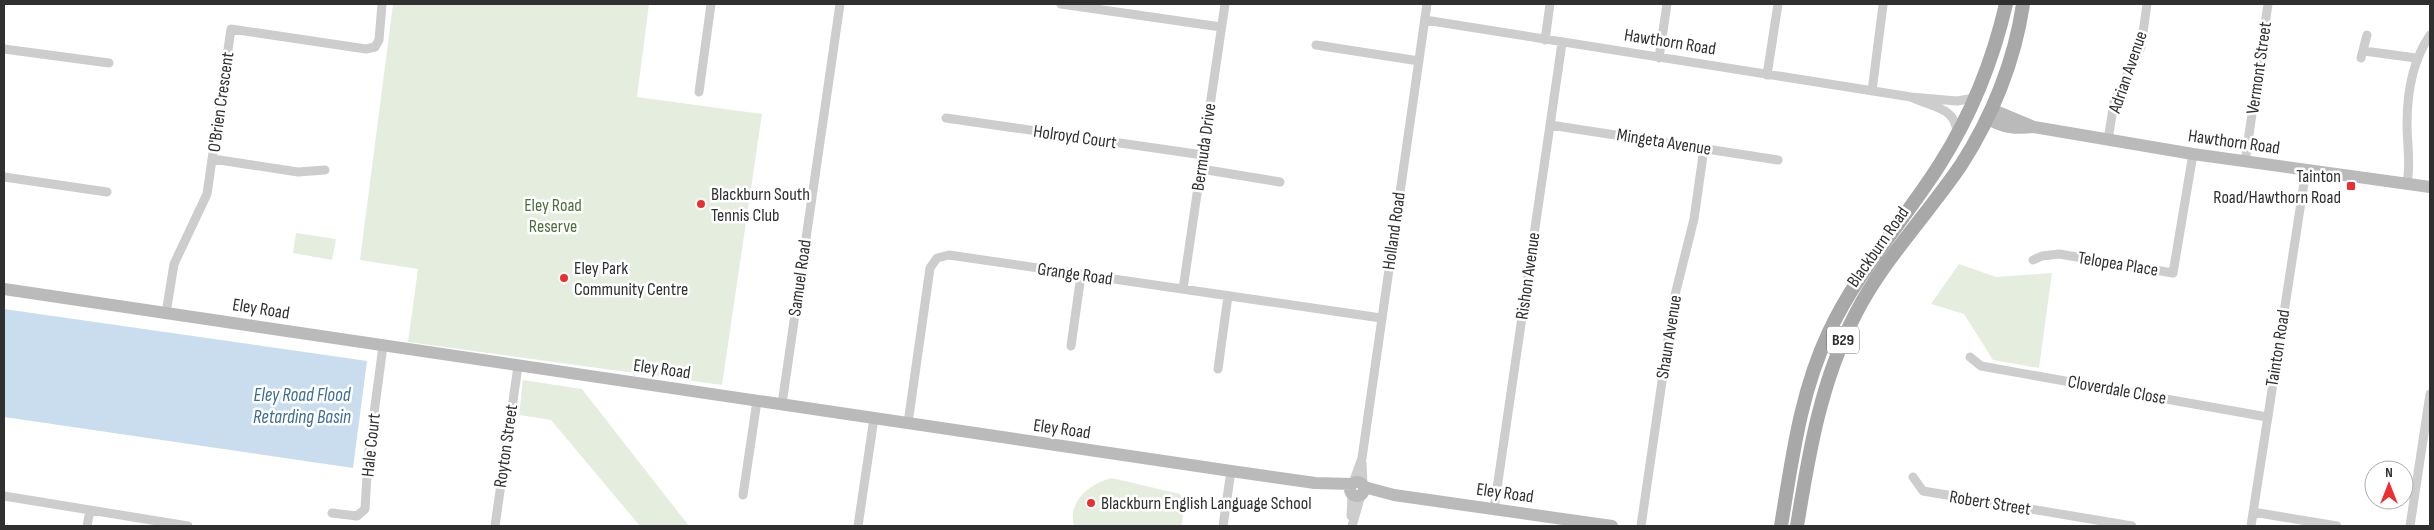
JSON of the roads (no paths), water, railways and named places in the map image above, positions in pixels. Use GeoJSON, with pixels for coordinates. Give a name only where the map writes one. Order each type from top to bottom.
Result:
{"type":"FeatureCollection","features":[{"type":"Feature","properties":{"kind":"main road","name":"Blackburn Road"},"geometry":{"type":"LineString","coordinates":[[1781,526],[1799,422],[1818,357],[1829,331],[1859,278],[1940,165],[1957,136],[1990,60],[2006,4]]}},
{"type":"Feature","properties":{"kind":"main road","name":"Blackburn Road"},"geometry":{"type":"LineString","coordinates":[[1797,526],[1816,418],[1840,347],[1867,292],[1960,165],[1987,113],[2014,48],[2023,4]]}},
{"type":"Feature","properties":{"kind":"main road"},"geometry":{"type":"LineString","coordinates":[[1909,208],[1942,171],[1987,113],[1976,96]]}},
{"type":"Feature","properties":{"kind":"main road","name":"Hawthorn Road"},"geometry":{"type":"LineString","coordinates":[[1987,113],[2034,127],[2108,140],[2244,162],[2430,187]]}},
{"type":"Feature","properties":{"kind":"main road","name":"Eley Road"},"geometry":{"type":"LineString","coordinates":[[4,289],[1612,526]]}},
{"type":"Feature","properties":{"kind":"street","name":"O'Brien Crescent"},"geometry":{"type":"LineString","coordinates":[[166,313],[174,264],[207,194],[231,29],[366,49],[375,47],[379,40],[382,4]]}},
{"type":"Feature","properties":{"kind":"street"},"geometry":{"type":"LineString","coordinates":[[699,92],[711,4]]}},
{"type":"Feature","properties":{"kind":"street","name":"Samuel Road"},"geometry":{"type":"LineString","coordinates":[[782,404],[840,4]]}},
{"type":"Feature","properties":{"kind":"street"},"geometry":{"type":"LineString","coordinates":[[1061,4],[1221,27]]}},
{"type":"Feature","properties":{"kind":"street","name":"Bermuda Drive"},"geometry":{"type":"LineString","coordinates":[[1183,290],[1224,4]]}},
{"type":"Feature","properties":{"kind":"street","name":"Holland Road"},"geometry":{"type":"LineString","coordinates":[[1351,526],[1427,4]]}},
{"type":"Feature","properties":{"kind":"street"},"geometry":{"type":"LineString","coordinates":[[1545,40],[1550,4]]}},
{"type":"Feature","properties":{"kind":"street"},"geometry":{"type":"LineString","coordinates":[[1659,58],[1667,4]]}},
{"type":"Feature","properties":{"kind":"street"},"geometry":{"type":"LineString","coordinates":[[1767,75],[1778,4]]}},
{"type":"Feature","properties":{"kind":"street"},"geometry":{"type":"LineString","coordinates":[[1872,91],[1883,4]]}},
{"type":"Feature","properties":{"kind":"street","name":"Adrian Avenue"},"geometry":{"type":"LineString","coordinates":[[2108,140],[2114,102],[2141,47],[2148,4]]}},
{"type":"Feature","properties":{"kind":"street","name":"Vermont Street"},"geometry":{"type":"LineString","coordinates":[[2244,162],[2268,4]]}},
{"type":"Feature","properties":{"kind":"street","name":"Hawthorn Road"},"geometry":{"type":"LineString","coordinates":[[1425,20],[1911,97],[1957,101],[1976,96]]}},
{"type":"Feature","properties":{"kind":"street"},"geometry":{"type":"LineString","coordinates":[[2408,183],[2407,124],[2416,58],[2430,34]]}},
{"type":"Feature","properties":{"kind":"street"},"geometry":{"type":"LineString","coordinates":[[2367,35],[2363,55],[2416,58]]}},
{"type":"Feature","properties":{"kind":"street","name":"Rishon Avenue"},"geometry":{"type":"LineString","coordinates":[[1494,509],[1562,43]]}},
{"type":"Feature","properties":{"kind":"street"},"geometry":{"type":"LineString","coordinates":[[1316,45],[1419,61]]}},
{"type":"Feature","properties":{"kind":"street"},"geometry":{"type":"LineString","coordinates":[[4,49],[109,63]]}},
{"type":"Feature","properties":{"kind":"street","name":"Hawthorn Road"},"geometry":{"type":"LineString","coordinates":[[1911,97],[1929,106],[1948,111],[1956,122],[1957,136]]}},
{"type":"Feature","properties":{"kind":"street","name":"Holroyd Court"},"geometry":{"type":"LineString","coordinates":[[946,118],[1203,155]]}},
{"type":"Feature","properties":{"kind":"street","name":"Mingeta Avenue"},"geometry":{"type":"LineString","coordinates":[[1550,124],[1778,160]]}},
{"type":"Feature","properties":{"kind":"street","name":"Shaun Avenue"},"geometry":{"type":"LineString","coordinates":[[1641,526],[1674,299],[1694,219],[1704,148]]}},
{"type":"Feature","properties":{"kind":"street","name":"Telopea Place"},"geometry":{"type":"LineString","coordinates":[[2033,260],[2042,256],[2059,254],[2173,273],[2192,154]]}},
{"type":"Feature","properties":{"kind":"street"},"geometry":{"type":"LineString","coordinates":[[213,159],[298,172],[325,170]]}},
{"type":"Feature","properties":{"kind":"street"},"geometry":{"type":"LineString","coordinates":[[1201,169],[1280,182]]}},
{"type":"Feature","properties":{"kind":"street","name":"Tainton Road"},"geometry":{"type":"LineString","coordinates":[[2251,526],[2306,170]]}},
{"type":"Feature","properties":{"kind":"street"},"geometry":{"type":"LineString","coordinates":[[4,177],[107,192]]}},
{"type":"Feature","properties":{"kind":"street","name":"Grange Road"},"geometry":{"type":"LineString","coordinates":[[908,423],[930,268],[937,258],[949,255],[1381,318]]}},
{"type":"Feature","properties":{"kind":"street"},"geometry":{"type":"LineString","coordinates":[[1071,346],[1081,275]]}},
{"type":"Feature","properties":{"kind":"street"},"geometry":{"type":"LineString","coordinates":[[1218,369],[1228,296]]}},
{"type":"Feature","properties":{"kind":"street","name":"Hale Court"},"geometry":{"type":"LineString","coordinates":[[332,513],[357,516],[365,509],[368,458],[383,346]]}},
{"type":"Feature","properties":{"kind":"street","name":"Cloverdale Close"},"geometry":{"type":"LineString","coordinates":[[1970,357],[1980,366],[2267,417]]}},
{"type":"Feature","properties":{"kind":"street","name":"Royton Street"},"geometry":{"type":"LineString","coordinates":[[495,526],[518,366]]}},
{"type":"Feature","properties":{"kind":"street"},"geometry":{"type":"LineString","coordinates":[[2410,526],[2430,394]]}},
{"type":"Feature","properties":{"kind":"street"},"geometry":{"type":"LineString","coordinates":[[743,495],[757,401]]}},
{"type":"Feature","properties":{"kind":"street"},"geometry":{"type":"LineString","coordinates":[[858,526],[874,418]]}},
{"type":"Feature","properties":{"kind":"street"},"geometry":{"type":"LineString","coordinates":[[1223,526],[1231,471]]}},
{"type":"Feature","properties":{"kind":"street","name":"Robert Street"},"geometry":{"type":"LineString","coordinates":[[1913,477],[1923,492],[2114,525],[2132,526]]}},
{"type":"Feature","properties":{"kind":"street"},"geometry":{"type":"LineString","coordinates":[[4,496],[188,526]]}},
{"type":"Feature","properties":{"kind":"street"},"geometry":{"type":"LineString","coordinates":[[87,526],[90,510]]}},
{"type":"Feature","properties":{"kind":"street"},"geometry":{"type":"LineString","coordinates":[[2254,512],[2337,526]]}},
{"type":"Feature","properties":{"kind":"water","name":"Eley Road Flood Retarding Basin"},"geometry":{"type":"Polygon","coordinates":[[[4,309],[367,361],[353,468],[4,417],[4,309]]]}},
{"type":"Feature","properties":{"kind":"place","name":"Tainton Road/Hawthorn Road"},"geometry":{"type":"Point","coordinates":[2351,186]}},
{"type":"Feature","properties":{"kind":"place","name":"Blackburn South Tennis Club"},"geometry":{"type":"Point","coordinates":[701,204]}},
{"type":"Feature","properties":{"kind":"place","name":"Eley Park Community Centre"},"geometry":{"type":"Point","coordinates":[564,278]}},
{"type":"Feature","properties":{"kind":"place","name":"Blackburn English Language School"},"geometry":{"type":"Point","coordinates":[1091,503]}},
{"type":"Feature","properties":{"kind":"park label","name":"Eley Road Reserve"},"geometry":{"type":"Point","coordinates":[553,215]}}]}
